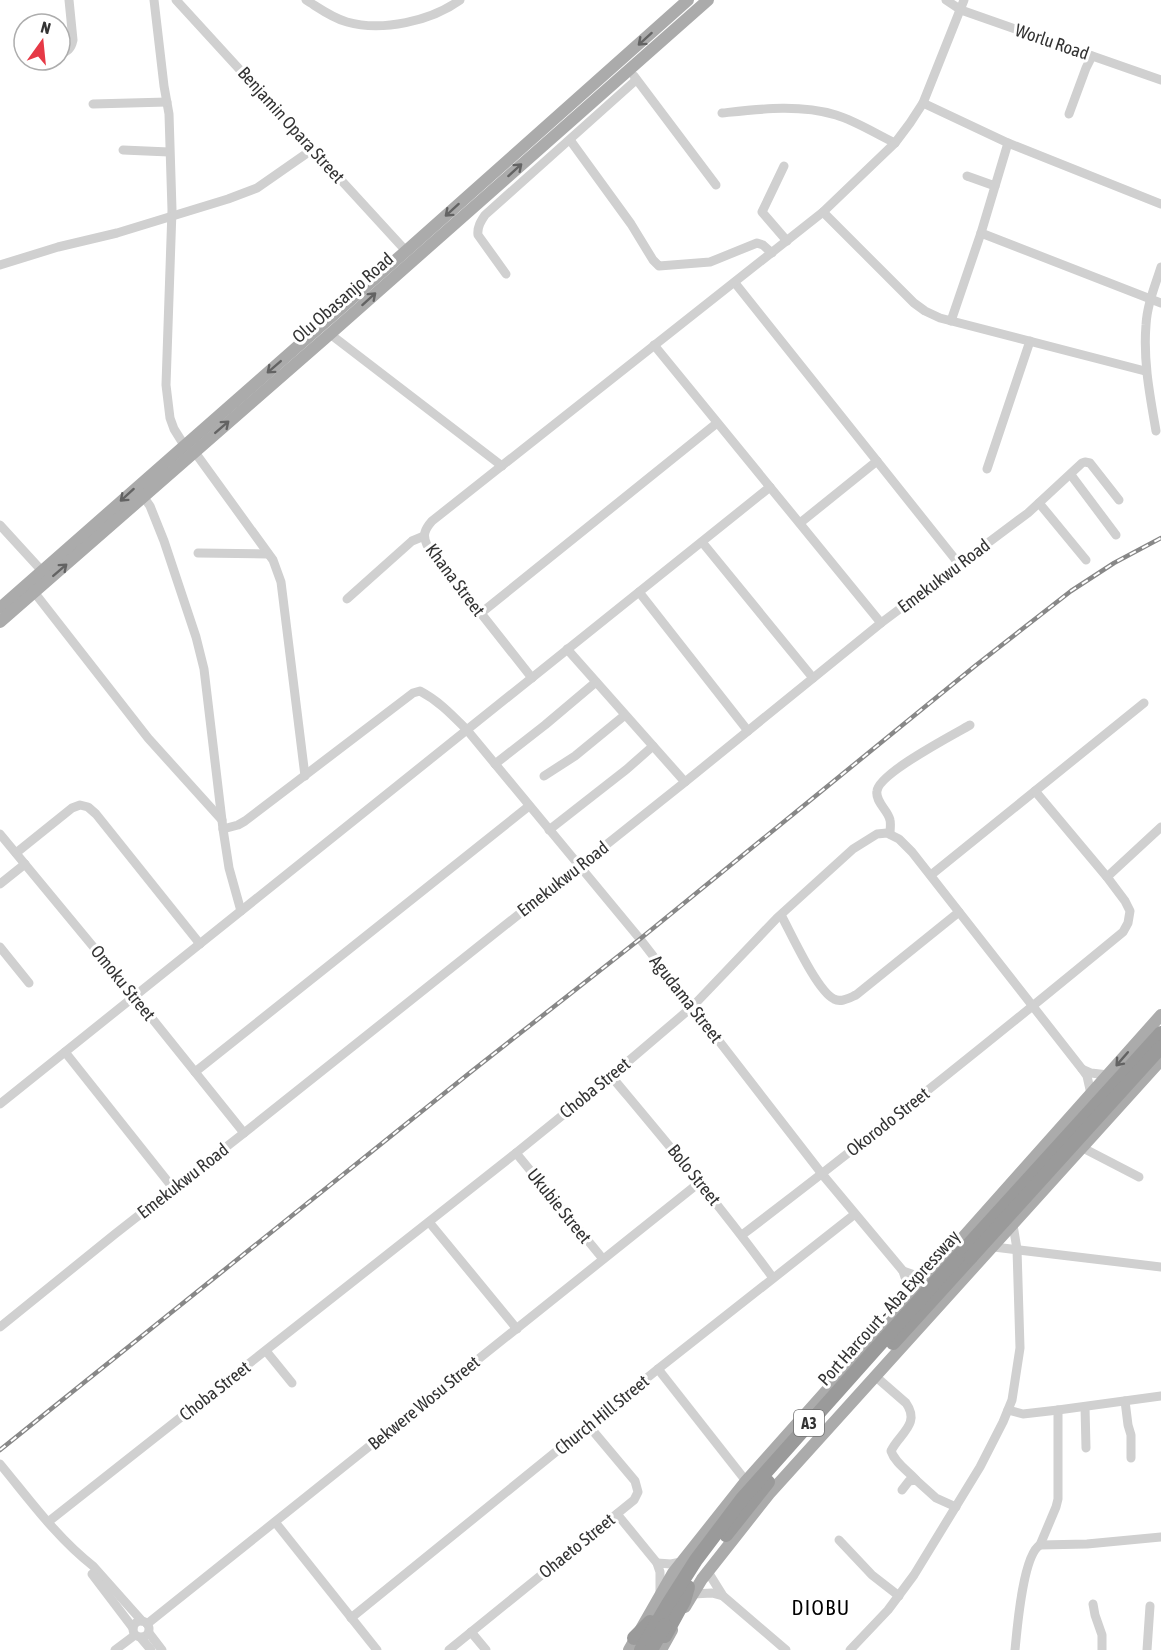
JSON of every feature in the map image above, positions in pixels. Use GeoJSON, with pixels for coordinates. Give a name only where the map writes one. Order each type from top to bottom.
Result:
{"type":"FeatureCollection","features":[{"type":"Feature","properties":{"kind":"highway","name":"Port Harcourt - Aba Expressway"},"geometry":{"type":"LineString","coordinates":[[651,1650],[690,1590],[769,1482],[1161,1033]]}},
{"type":"Feature","properties":{"kind":"highway","name":"Port Harcourt - Aba Expressway"},"geometry":{"type":"LineString","coordinates":[[634,1646],[664,1606],[664,1599],[742,1499],[1161,1047]]}},
{"type":"Feature","properties":{"kind":"highway"},"geometry":{"type":"LineString","coordinates":[[661,1650],[665,1634],[690,1590]]}},
{"type":"Feature","properties":{"kind":"main road","name":"Olu Obasanjo Road"},"geometry":{"type":"LineString","coordinates":[[0,622],[143,496],[189,448],[406,251],[688,0]]}},
{"type":"Feature","properties":{"kind":"main road","name":"Olu Obasanjo Road"},"geometry":{"type":"LineString","coordinates":[[0,608],[189,448],[330,334],[632,75],[708,0]]}},
{"type":"Feature","properties":{"kind":"main road"},"geometry":{"type":"LineString","coordinates":[[664,1599],[681,1562],[746,1481],[1161,1015]]}},
{"type":"Feature","properties":{"kind":"main road"},"geometry":{"type":"LineString","coordinates":[[1146,1032],[1147,1040],[1152,1048],[1161,1052]]}},
{"type":"Feature","properties":{"kind":"main road"},"geometry":{"type":"LineString","coordinates":[[690,1590],[708,1572],[768,1494],[1161,1060]]}},
{"type":"Feature","properties":{"kind":"street"},"geometry":{"type":"LineString","coordinates":[[34,592],[148,738],[222,825],[238,825],[245,821],[305,776],[281,582],[273,560],[174,429],[170,418],[166,385],[172,217],[169,114],[154,0]]}},
{"type":"Feature","properties":{"kind":"street","name":"Benjamin Opara Street"},"geometry":{"type":"LineString","coordinates":[[176,0],[406,251]]}},
{"type":"Feature","properties":{"kind":"street"},"geometry":{"type":"LineString","coordinates":[[306,0],[347,22],[381,26],[434,15],[460,0]]}},
{"type":"Feature","properties":{"kind":"street","name":"Worlu Road"},"geometry":{"type":"LineString","coordinates":[[946,0],[961,10],[1161,80]]}},
{"type":"Feature","properties":{"kind":"street","name":"Khana Street"},"geometry":{"type":"LineString","coordinates":[[532,678],[427,545],[424,536],[426,528],[824,212],[895,143],[922,103],[964,0]]}},
{"type":"Feature","properties":{"kind":"street"},"geometry":{"type":"LineString","coordinates":[[72,30],[72,47]]}},
{"type":"Feature","properties":{"kind":"street"},"geometry":{"type":"LineString","coordinates":[[1069,114],[1092,56]]}},
{"type":"Feature","properties":{"kind":"street"},"geometry":{"type":"LineString","coordinates":[[506,274],[478,235],[477,231],[481,221],[570,140],[632,75],[716,185]]}},
{"type":"Feature","properties":{"kind":"street"},"geometry":{"type":"LineString","coordinates":[[93,104],[167,102]]}},
{"type":"Feature","properties":{"kind":"street"},"geometry":{"type":"LineString","coordinates":[[922,103],[1008,143],[1161,204]]}},
{"type":"Feature","properties":{"kind":"street"},"geometry":{"type":"LineString","coordinates":[[722,113],[775,108],[815,111],[837,115],[895,143]]}},
{"type":"Feature","properties":{"kind":"street"},"geometry":{"type":"LineString","coordinates":[[570,140],[659,266],[710,262],[757,243],[772,253]]}},
{"type":"Feature","properties":{"kind":"street"},"geometry":{"type":"LineString","coordinates":[[951,321],[1008,143]]}},
{"type":"Feature","properties":{"kind":"street"},"geometry":{"type":"LineString","coordinates":[[0,265],[172,217],[257,188],[313,149]]}},
{"type":"Feature","properties":{"kind":"street"},"geometry":{"type":"LineString","coordinates":[[123,150],[169,152]]}},
{"type":"Feature","properties":{"kind":"street"},"geometry":{"type":"LineString","coordinates":[[784,166],[762,212],[787,241]]}},
{"type":"Feature","properties":{"kind":"street"},"geometry":{"type":"LineString","coordinates":[[967,176],[995,186]]}},
{"type":"Feature","properties":{"kind":"street"},"geometry":{"type":"LineString","coordinates":[[824,212],[914,303],[925,311],[951,321],[1145,371]]}},
{"type":"Feature","properties":{"kind":"street"},"geometry":{"type":"LineString","coordinates":[[981,232],[1161,303]]}},
{"type":"Feature","properties":{"kind":"street"},"geometry":{"type":"LineString","coordinates":[[1156,431],[1145,371],[1146,324],[1161,267]]}},
{"type":"Feature","properties":{"kind":"street"},"geometry":{"type":"LineString","coordinates":[[735,283],[958,564]]}},
{"type":"Feature","properties":{"kind":"street"},"geometry":{"type":"LineString","coordinates":[[330,334],[502,466]]}},
{"type":"Feature","properties":{"kind":"street"},"geometry":{"type":"LineString","coordinates":[[987,469],[1030,341]]}},
{"type":"Feature","properties":{"kind":"street"},"geometry":{"type":"LineString","coordinates":[[654,345],[881,623]]}},
{"type":"Feature","properties":{"kind":"street"},"geometry":{"type":"LineString","coordinates":[[481,613],[717,423]]}},
{"type":"Feature","properties":{"kind":"street"},"geometry":{"type":"LineString","coordinates":[[800,523],[877,461]]}},
{"type":"Feature","properties":{"kind":"street","name":"Emekukwu Road"},"geometry":{"type":"LineString","coordinates":[[0,1327],[685,782],[881,623],[1028,513],[1085,462],[1090,463],[1119,500]]}},
{"type":"Feature","properties":{"kind":"street"},"geometry":{"type":"LineString","coordinates":[[1071,475],[1116,535]]}},
{"type":"Feature","properties":{"kind":"street"},"geometry":{"type":"LineString","coordinates":[[0,1104],[770,487]]}},
{"type":"Feature","properties":{"kind":"street"},"geometry":{"type":"LineString","coordinates":[[143,496],[150,506],[164,541],[202,659],[222,825],[229,867],[241,911]]}},
{"type":"Feature","properties":{"kind":"street"},"geometry":{"type":"LineString","coordinates":[[1040,503],[1086,560]]}},
{"type":"Feature","properties":{"kind":"street"},"geometry":{"type":"LineString","coordinates":[[0,525],[42,571]]}},
{"type":"Feature","properties":{"kind":"street"},"geometry":{"type":"LineString","coordinates":[[347,599],[412,541],[424,536]]}},
{"type":"Feature","properties":{"kind":"street"},"geometry":{"type":"LineString","coordinates":[[702,542],[813,678]]}},
{"type":"Feature","properties":{"kind":"street"},"geometry":{"type":"LineString","coordinates":[[198,553],[268,554]]}},
{"type":"Feature","properties":{"kind":"street"},"geometry":{"type":"LineString","coordinates":[[639,592],[748,731]]}},
{"type":"Feature","properties":{"kind":"street"},"geometry":{"type":"LineString","coordinates":[[567,649],[685,782]]}},
{"type":"Feature","properties":{"kind":"street"},"geometry":{"type":"LineString","coordinates":[[495,764],[596,682]]}},
{"type":"Feature","properties":{"kind":"street","name":"Agudama Street"},"geometry":{"type":"LineString","coordinates":[[305,776],[415,691],[431,697],[446,708],[467,730],[640,939],[822,1174],[903,1271]]}},
{"type":"Feature","properties":{"kind":"street"},"geometry":{"type":"LineString","coordinates":[[931,875],[1144,703]]}},
{"type":"Feature","properties":{"kind":"street"},"geometry":{"type":"LineString","coordinates":[[543,776],[575,756],[625,715]]}},
{"type":"Feature","properties":{"kind":"street"},"geometry":{"type":"LineString","coordinates":[[970,725],[897,768],[879,785],[878,797],[890,818],[890,834],[899,839],[931,875],[1082,1069],[1087,1076],[1091,1094]]}},
{"type":"Feature","properties":{"kind":"street"},"geometry":{"type":"LineString","coordinates":[[549,830],[653,746]]}},
{"type":"Feature","properties":{"kind":"street"},"geometry":{"type":"LineString","coordinates":[[1035,792],[1107,877],[1161,827]]}},
{"type":"Feature","properties":{"kind":"street"},"geometry":{"type":"LineString","coordinates":[[16,853],[72,808],[80,805],[88,807],[200,944]]}},
{"type":"Feature","properties":{"kind":"street"},"geometry":{"type":"LineString","coordinates":[[195,1072],[530,806]]}},
{"type":"Feature","properties":{"kind":"street","name":"Omoku Street"},"geometry":{"type":"LineString","coordinates":[[0,834],[244,1134]]}},
{"type":"Feature","properties":{"kind":"street","name":"Choba Street"},"geometry":{"type":"LineString","coordinates":[[48,1522],[611,1076],[692,1007],[780,915],[853,849],[877,834],[890,834]]}},
{"type":"Feature","properties":{"kind":"street"},"geometry":{"type":"LineString","coordinates":[[0,884],[25,864]]}},
{"type":"Feature","properties":{"kind":"street","name":"Okorodo Street"},"geometry":{"type":"LineString","coordinates":[[742,1235],[1032,1007],[1123,932],[1128,923],[1130,910],[1107,877]]}},
{"type":"Feature","properties":{"kind":"street"},"geometry":{"type":"LineString","coordinates":[[780,915],[817,982],[829,996],[838,1001],[856,995],[959,912]]}},
{"type":"Feature","properties":{"kind":"street"},"geometry":{"type":"LineString","coordinates":[[0,947],[29,982]]}},
{"type":"Feature","properties":{"kind":"street"},"geometry":{"type":"LineString","coordinates":[[65,1052],[173,1188]]}},
{"type":"Feature","properties":{"kind":"street"},"geometry":{"type":"LineString","coordinates":[[1082,1069],[1091,1073],[1108,1075]]}},
{"type":"Feature","properties":{"kind":"street","name":"Bolo Street"},"geometry":{"type":"LineString","coordinates":[[611,1076],[700,1182],[773,1278]]}},
{"type":"Feature","properties":{"kind":"street"},"geometry":{"type":"LineString","coordinates":[[1083,1148],[1139,1177]]}},
{"type":"Feature","properties":{"kind":"street","name":"Ukubie Street"},"geometry":{"type":"LineString","coordinates":[[516,1153],[603,1259]]}},
{"type":"Feature","properties":{"kind":"street","name":"Bekwere Wosu Street"},"geometry":{"type":"LineString","coordinates":[[116,1650],[700,1182]]}},
{"type":"Feature","properties":{"kind":"street","name":"Church Hill Street"},"geometry":{"type":"LineString","coordinates":[[351,1618],[588,1425],[855,1214]]}},
{"type":"Feature","properties":{"kind":"street"},"geometry":{"type":"LineString","coordinates":[[429,1222],[517,1329]]}},
{"type":"Feature","properties":{"kind":"street"},"geometry":{"type":"LineString","coordinates":[[850,1650],[888,1610],[914,1575],[980,1467],[1012,1400],[1020,1348],[1017,1249],[1013,1226]]}},
{"type":"Feature","properties":{"kind":"street"},"geometry":{"type":"LineString","coordinates":[[994,1247],[1161,1267]]}},
{"type":"Feature","properties":{"kind":"street"},"geometry":{"type":"LineString","coordinates":[[903,1271],[926,1279]]}},
{"type":"Feature","properties":{"kind":"street"},"geometry":{"type":"LineString","coordinates":[[903,1271],[911,1295]]}},
{"type":"Feature","properties":{"kind":"street"},"geometry":{"type":"LineString","coordinates":[[266,1351],[292,1383]]}},
{"type":"Feature","properties":{"kind":"street"},"geometry":{"type":"LineString","coordinates":[[658,1369],[746,1481]]}},
{"type":"Feature","properties":{"kind":"street"},"geometry":{"type":"LineString","coordinates":[[874,1376],[910,1409],[907,1431],[891,1451],[892,1455],[936,1498],[956,1507]]}},
{"type":"Feature","properties":{"kind":"street"},"geometry":{"type":"LineString","coordinates":[[1008,1410],[1023,1414],[1161,1396]]}},
{"type":"Feature","properties":{"kind":"street"},"geometry":{"type":"LineString","coordinates":[[1125,1401],[1131,1435],[1131,1458]]}},
{"type":"Feature","properties":{"kind":"street"},"geometry":{"type":"LineString","coordinates":[[1084,1407],[1086,1448]]}},
{"type":"Feature","properties":{"kind":"street"},"geometry":{"type":"LineString","coordinates":[[1040,1545],[1058,1499],[1058,1410]]}},
{"type":"Feature","properties":{"kind":"street","name":"Ohaeto Street"},"geometry":{"type":"LineString","coordinates":[[449,1650],[634,1500],[638,1491],[635,1481],[588,1425]]}},
{"type":"Feature","properties":{"kind":"street"},"geometry":{"type":"LineString","coordinates":[[0,1464],[48,1522],[84,1559],[89,1569],[141,1630],[162,1650]]}},
{"type":"Feature","properties":{"kind":"street"},"geometry":{"type":"LineString","coordinates":[[902,1490],[909,1481],[916,1480]]}},
{"type":"Feature","properties":{"kind":"street"},"geometry":{"type":"LineString","coordinates":[[617,1514],[657,1563],[664,1599]]}},
{"type":"Feature","properties":{"kind":"street"},"geometry":{"type":"LineString","coordinates":[[275,1522],[377,1650]]}},
{"type":"Feature","properties":{"kind":"street"},"geometry":{"type":"LineString","coordinates":[[1015,1650],[1019,1601],[1035,1548],[1040,1545],[1087,1544],[1161,1537]]}},
{"type":"Feature","properties":{"kind":"street"},"geometry":{"type":"LineString","coordinates":[[839,1540],[872,1575],[899,1596]]}},
{"type":"Feature","properties":{"kind":"street"},"geometry":{"type":"LineString","coordinates":[[657,1563],[681,1562]]}},
{"type":"Feature","properties":{"kind":"street"},"geometry":{"type":"LineString","coordinates":[[708,1572],[723,1596],[786,1650]]}},
{"type":"Feature","properties":{"kind":"street"},"geometry":{"type":"LineString","coordinates":[[690,1590],[723,1596]]}},
{"type":"Feature","properties":{"kind":"street"},"geometry":{"type":"LineString","coordinates":[[1093,1604],[1102,1635],[1101,1650]]}},
{"type":"Feature","properties":{"kind":"street"},"geometry":{"type":"LineString","coordinates":[[1147,1650],[1150,1606]]}},
{"type":"Feature","properties":{"kind":"street"},"geometry":{"type":"LineString","coordinates":[[141,1630],[151,1650]]}},
{"type":"Feature","properties":{"kind":"street"},"geometry":{"type":"LineString","coordinates":[[471,1632],[486,1650]]}},
{"type":"Feature","properties":{"kind":"railway"},"geometry":{"type":"LineString","coordinates":[[0,1450],[640,939],[975,666],[1071,591],[1114,563],[1161,538]]}},
{"type":"Feature","properties":{"kind":"district","name":"DIOBU"},"geometry":{"type":"Point","coordinates":[821,1608]}}]}
